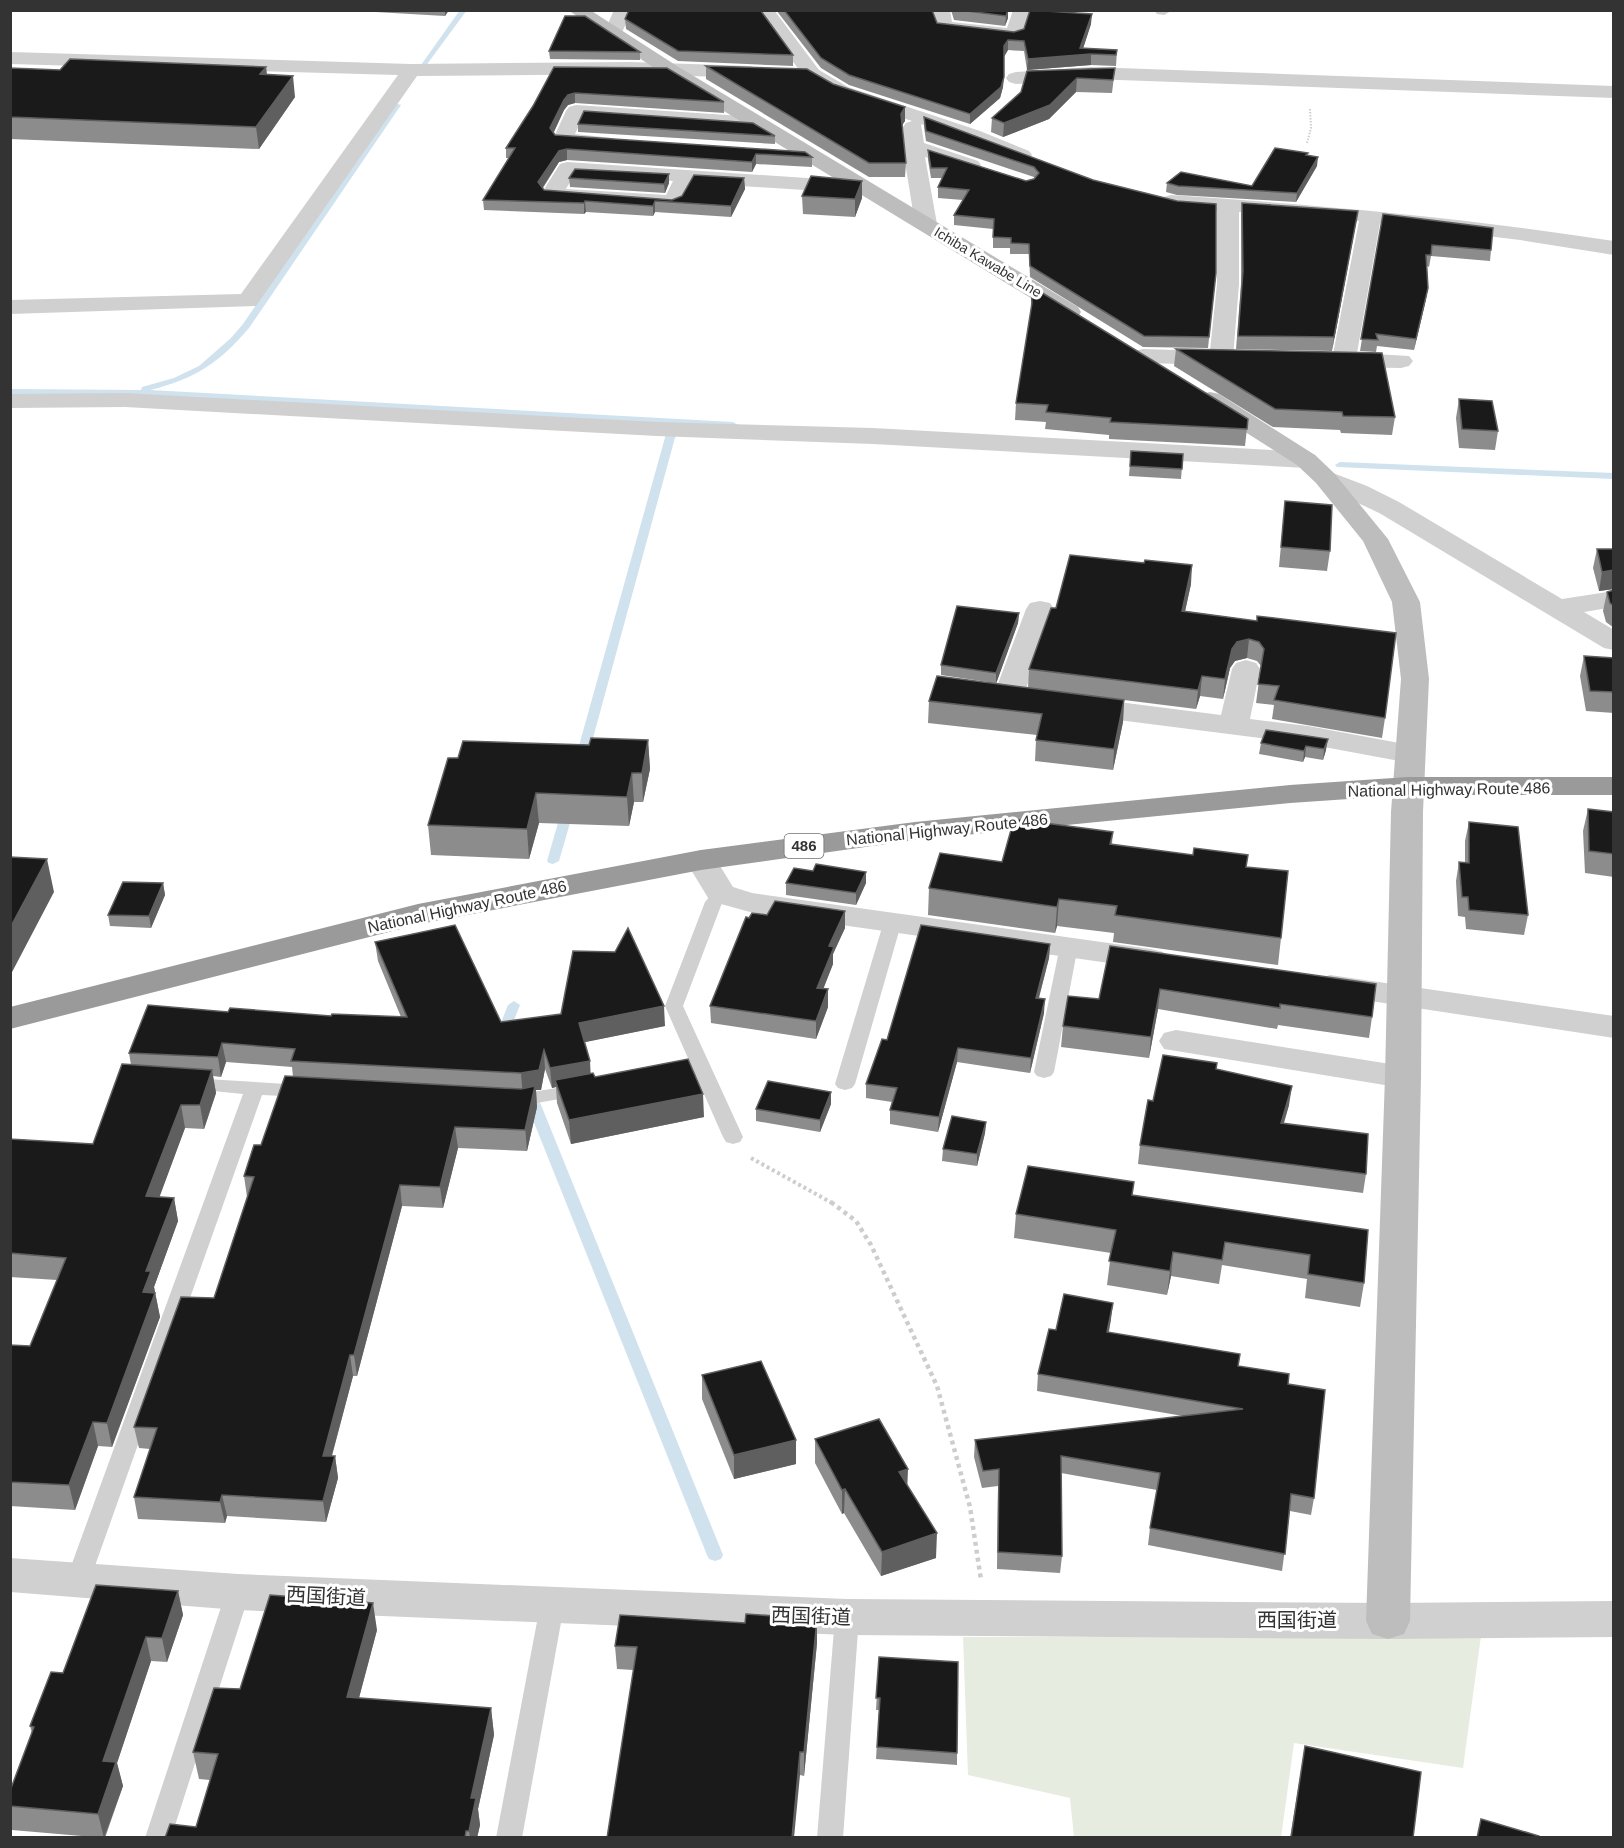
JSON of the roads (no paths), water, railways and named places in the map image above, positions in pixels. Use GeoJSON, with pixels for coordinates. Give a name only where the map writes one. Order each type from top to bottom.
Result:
{"type":"FeatureCollection","features":[{"type":"Feature","properties":{"kind":"highway","name":"National Highway Route 486"},"geometry":{"type":"LineString","coordinates":[[10,1017],[418,914],[702,860],[915,831],[1279,795],[1408,786],[1614,786]]}},
{"type":"Feature","properties":{"kind":"main road","name":"Ichiba Kawabe Line"},"geometry":{"type":"LineString","coordinates":[[578,10],[670,70],[1093,326]]}},
{"type":"Feature","properties":{"kind":"main road"},"geometry":{"type":"LineString","coordinates":[[1133,350],[1306,460],[1325,478],[1375,539],[1406,602],[1415,679],[1408,786],[1403,1077],[1388,1621]]}},
{"type":"Feature","properties":{"kind":"street"},"geometry":{"type":"LineString","coordinates":[[613,33],[623,10]]}},
{"type":"Feature","properties":{"kind":"street"},"geometry":{"type":"LineString","coordinates":[[917,10],[942,12],[943,27],[1014,33]]}},
{"type":"Feature","properties":{"kind":"street"},"geometry":{"type":"LineString","coordinates":[[1012,100],[1016,78],[1014,33],[1022,10]]}},
{"type":"Feature","properties":{"kind":"street"},"geometry":{"type":"LineString","coordinates":[[744,14],[765,12],[812,74],[841,91],[912,117],[981,128],[1045,163]]}},
{"type":"Feature","properties":{"kind":"street"},"geometry":{"type":"LineString","coordinates":[[10,57],[411,70],[630,68],[764,73]]}},
{"type":"Feature","properties":{"kind":"street"},"geometry":{"type":"LineString","coordinates":[[10,307],[248,301],[411,70]]}},
{"type":"Feature","properties":{"kind":"street"},"geometry":{"type":"LineString","coordinates":[[788,73],[812,74]]}},
{"type":"Feature","properties":{"kind":"street"},"geometry":{"type":"LineString","coordinates":[[1016,78],[1091,73],[1614,92]]}},
{"type":"Feature","properties":{"kind":"street"},"geometry":{"type":"LineString","coordinates":[[622,143],[563,139],[576,111],[757,123]]}},
{"type":"Feature","properties":{"kind":"street"},"geometry":{"type":"LineString","coordinates":[[912,117],[916,168],[926,224]]}},
{"type":"Feature","properties":{"kind":"street"},"geometry":{"type":"LineString","coordinates":[[916,147],[993,172]]}},
{"type":"Feature","properties":{"kind":"street"},"geometry":{"type":"LineString","coordinates":[[764,152],[811,155]]}},
{"type":"Feature","properties":{"kind":"street"},"geometry":{"type":"LineString","coordinates":[[686,176],[673,202],[552,194],[567,168],[865,188]]}},
{"type":"Feature","properties":{"kind":"street"},"geometry":{"type":"LineString","coordinates":[[1155,197],[1177,203],[1371,216],[1520,233],[1614,249]]}},
{"type":"Feature","properties":{"kind":"street"},"geometry":{"type":"LineString","coordinates":[[1133,350],[1232,358],[1228,284],[1228,206]]}},
{"type":"Feature","properties":{"kind":"street"},"geometry":{"type":"LineString","coordinates":[[1371,216],[1333,360],[1401,361]]}},
{"type":"Feature","properties":{"kind":"street"},"geometry":{"type":"LineString","coordinates":[[10,401],[125,400],[657,429],[873,436],[1306,460]]}},
{"type":"Feature","properties":{"kind":"street"},"geometry":{"type":"LineString","coordinates":[[1325,478],[1358,491],[1390,508],[1614,642]]}},
{"type":"Feature","properties":{"kind":"street"},"geometry":{"type":"LineString","coordinates":[[1558,609],[1614,598]]}},
{"type":"Feature","properties":{"kind":"street"},"geometry":{"type":"LineString","coordinates":[[1031,699],[1040,609]]}},
{"type":"Feature","properties":{"kind":"street"},"geometry":{"type":"LineString","coordinates":[[1234,726],[1246,669]]}},
{"type":"Feature","properties":{"kind":"street"},"geometry":{"type":"LineString","coordinates":[[976,692],[1308,735],[1410,754]]}},
{"type":"Feature","properties":{"kind":"street"},"geometry":{"type":"LineString","coordinates":[[702,860],[721,894],[750,902],[1184,964]]}},
{"type":"Feature","properties":{"kind":"street"},"geometry":{"type":"LineString","coordinates":[[1300,981],[1614,1028]]}},
{"type":"Feature","properties":{"kind":"street"},"geometry":{"type":"LineString","coordinates":[[1176,1041],[1403,1077]]}},
{"type":"Feature","properties":{"kind":"street","name":"西国街道"},"geometry":{"type":"LineString","coordinates":[[10,1575],[238,1592],[847,1617],[1388,1621],[1614,1619]]}},
{"type":"Feature","properties":{"kind":"lane"},"geometry":{"type":"LineString","coordinates":[[721,894],[714,902],[674,1006],[733,1137]]}},
{"type":"Feature","properties":{"kind":"lane"},"geometry":{"type":"LineString","coordinates":[[845,1084],[893,921]]}},
{"type":"Feature","properties":{"kind":"lane"},"geometry":{"type":"LineString","coordinates":[[1044,1072],[1069,946]]}},
{"type":"Feature","properties":{"kind":"lane"},"geometry":{"type":"LineString","coordinates":[[655,1077],[702,1069]]}},
{"type":"Feature","properties":{"kind":"lane"},"geometry":{"type":"LineString","coordinates":[[176,1083],[325,1092]]}},
{"type":"Feature","properties":{"kind":"lane"},"geometry":{"type":"LineString","coordinates":[[78,1580],[255,1088]]}},
{"type":"Feature","properties":{"kind":"lane"},"geometry":{"type":"LineString","coordinates":[[499,1100],[531,1099],[597,1088]]}},
{"type":"Feature","properties":{"kind":"lane"},"geometry":{"type":"LineString","coordinates":[[158,1838],[238,1592]]}},
{"type":"Feature","properties":{"kind":"lane"},"geometry":{"type":"LineString","coordinates":[[509,1838],[552,1606]]}},
{"type":"Feature","properties":{"kind":"lane"},"geometry":{"type":"LineString","coordinates":[[830,1838],[847,1617]]}},
{"type":"Feature","properties":{"kind":"waterway"},"geometry":{"type":"LineString","coordinates":[[423,66],[464,10]]}},
{"type":"Feature","properties":{"kind":"waterway"},"geometry":{"type":"LineString","coordinates":[[145,389],[190,375],[224,351],[246,326],[397,105]]}},
{"type":"Feature","properties":{"kind":"waterway"},"geometry":{"type":"LineString","coordinates":[[10,392],[131,392],[733,425]]}},
{"type":"Feature","properties":{"kind":"waterway"},"geometry":{"type":"LineString","coordinates":[[581,760],[671,434]]}},
{"type":"Feature","properties":{"kind":"waterway"},"geometry":{"type":"LineString","coordinates":[[1340,465],[1614,476]]}},
{"type":"Feature","properties":{"kind":"waterway"},"geometry":{"type":"LineString","coordinates":[[553,861],[568,809]]}},
{"type":"Feature","properties":{"kind":"waterway"},"geometry":{"type":"LineString","coordinates":[[506,1035],[504,1030],[514,1005]]}},
{"type":"Feature","properties":{"kind":"waterway"},"geometry":{"type":"LineString","coordinates":[[530,1095],[715,1555]]}}]}
